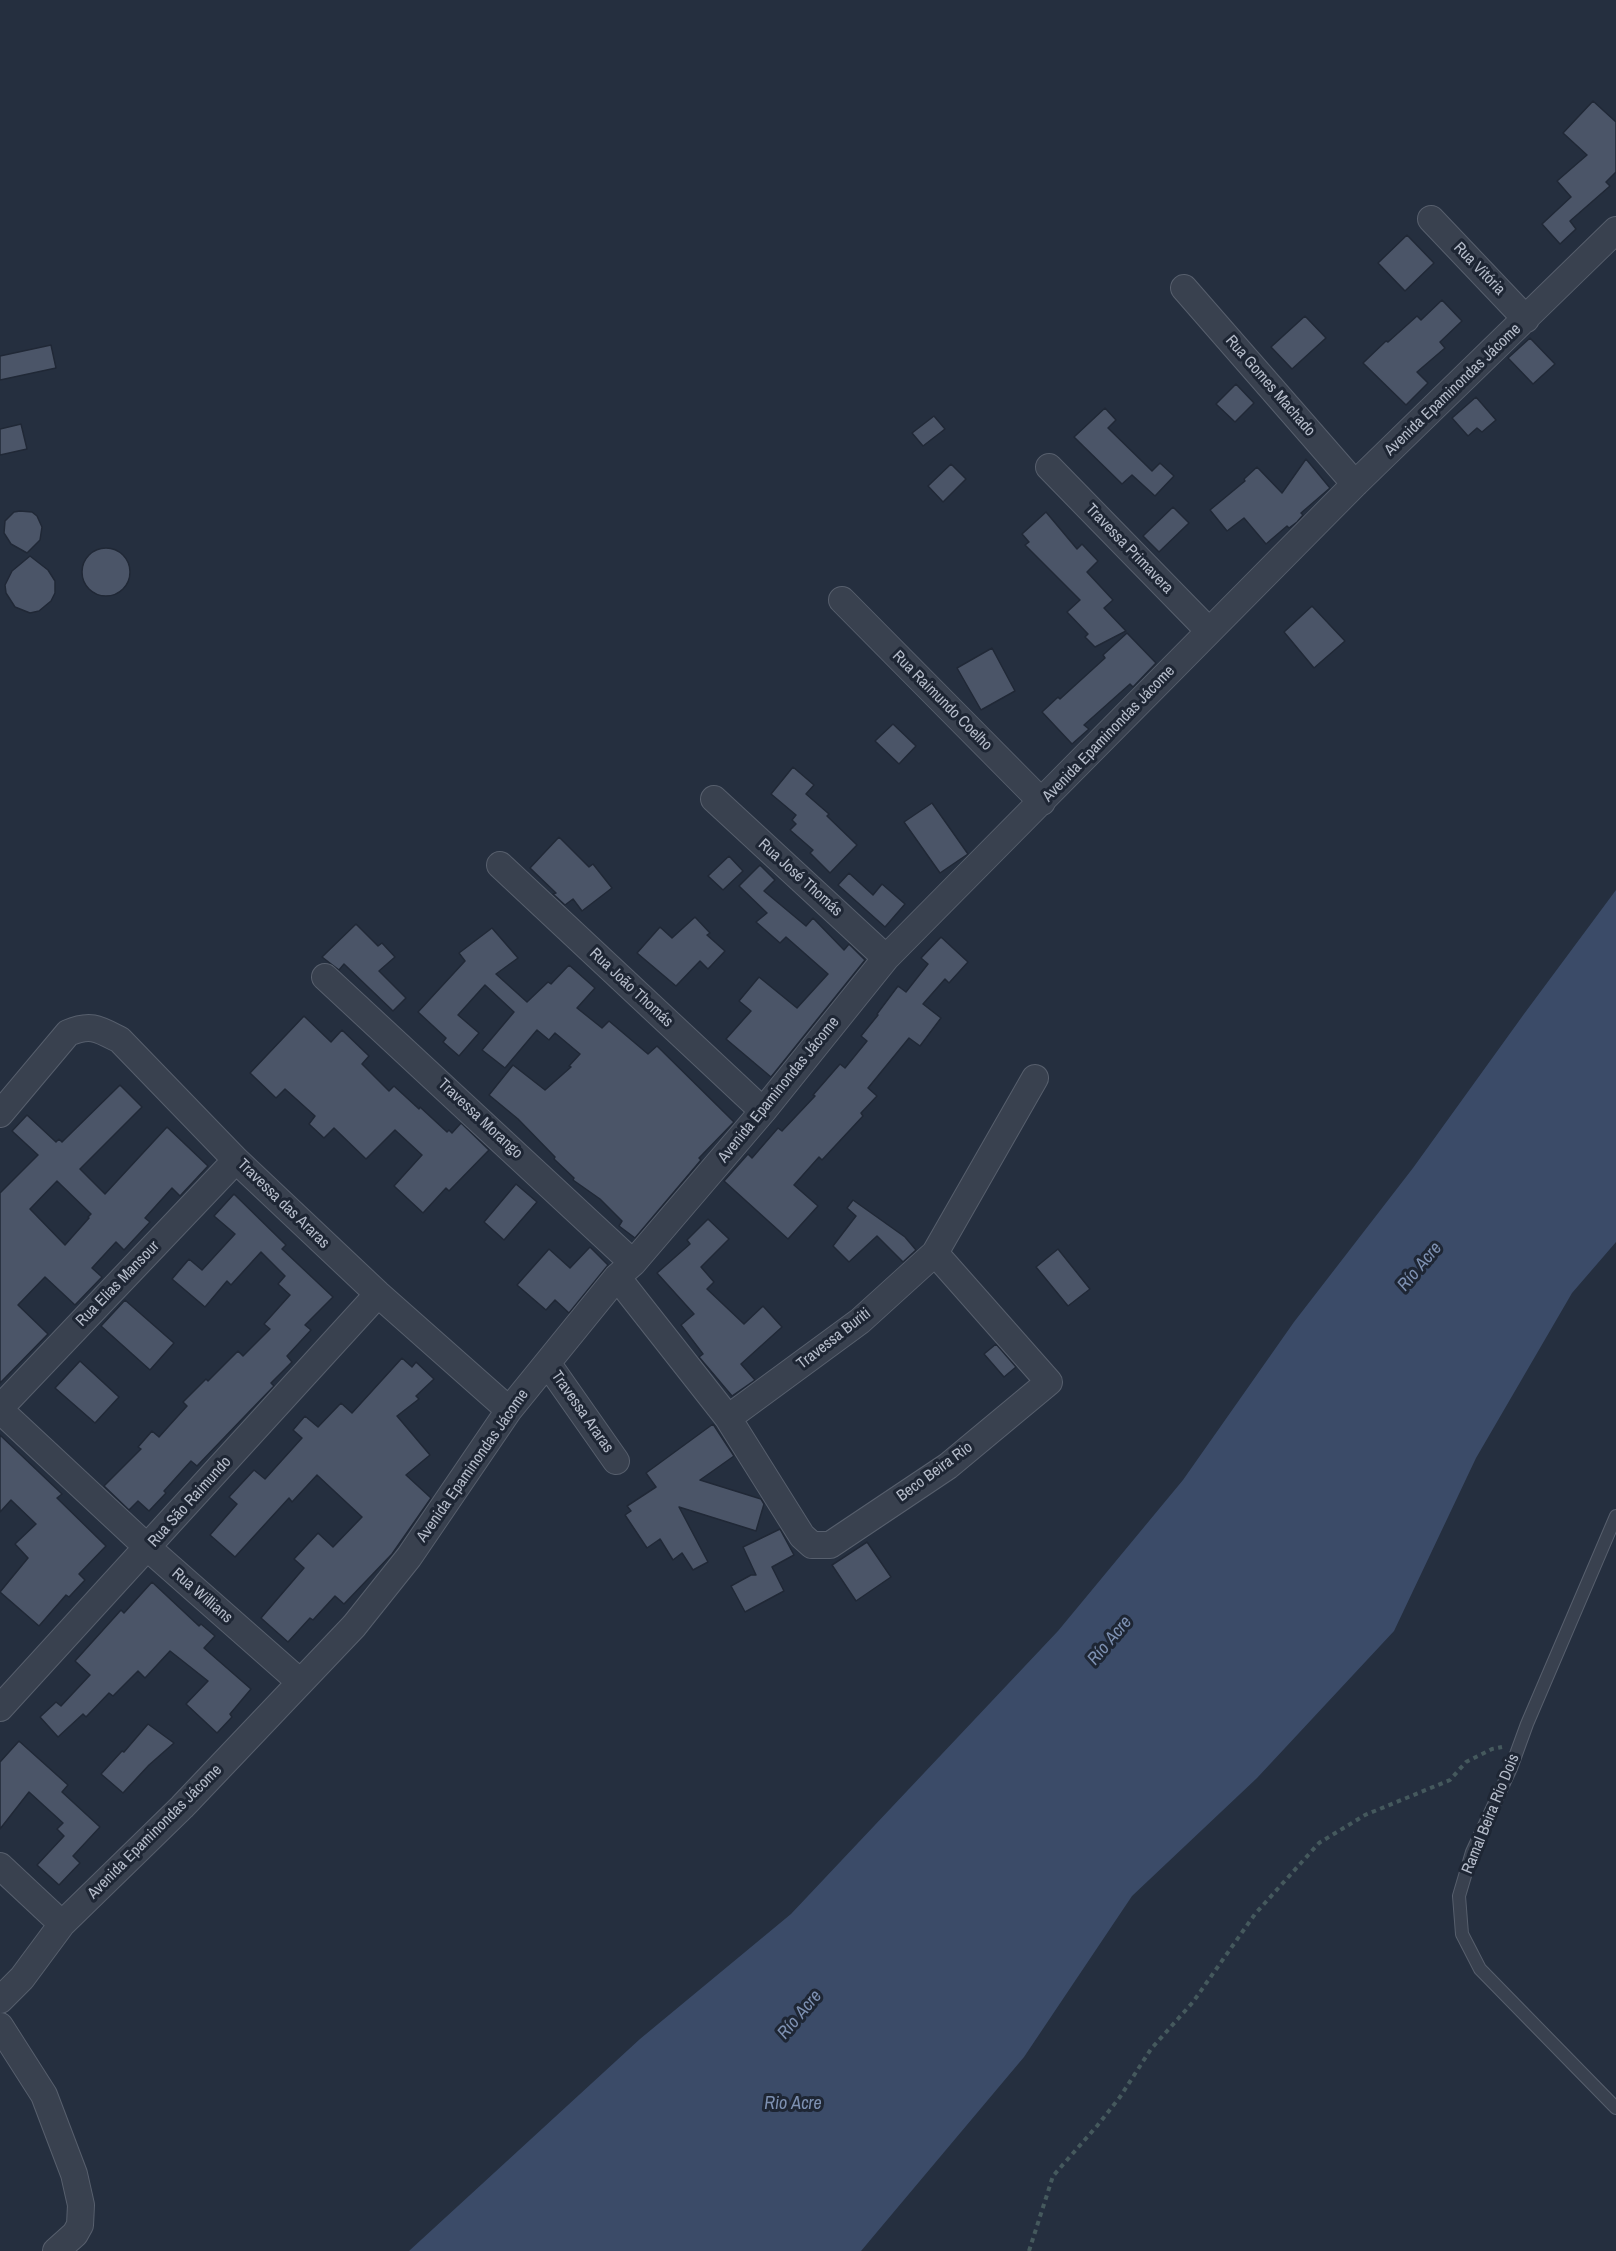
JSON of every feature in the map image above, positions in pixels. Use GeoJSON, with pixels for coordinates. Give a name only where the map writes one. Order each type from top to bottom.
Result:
{"type":"FeatureCollection","features":[{"type":"Feature","properties":{"kind":"street","name":"Rua Vitória"},"geometry":{"type":"LineString","coordinates":[[1431,219],[1526,319]]}},
{"type":"Feature","properties":{"kind":"street","name":"Avenida Epaminondas Jácome"},"geometry":{"type":"LineString","coordinates":[[0,2000],[22,1978],[62,1924],[182,1807],[354,1626],[409,1557],[509,1410],[625,1270],[763,1111],[886,958],[1355,484],[1616,230]]}},
{"type":"Feature","properties":{"kind":"street","name":"Rua Gomes Machado"},"geometry":{"type":"LineString","coordinates":[[1184,288],[1355,484]]}},
{"type":"Feature","properties":{"kind":"street","name":"Travessa Primavera"},"geometry":{"type":"LineString","coordinates":[[1048,466],[1209,631]]}},
{"type":"Feature","properties":{"kind":"street","name":"Rua Raimundo Coelho"},"geometry":{"type":"LineString","coordinates":[[842,600],[1042,802]]}},
{"type":"Feature","properties":{"kind":"street","name":"Rua José Thomás"},"geometry":{"type":"LineString","coordinates":[[714,799],[886,958]]}},
{"type":"Feature","properties":{"kind":"street","name":"Rua João Thomás"},"geometry":{"type":"LineString","coordinates":[[500,866],[763,1111]]}},
{"type":"Feature","properties":{"kind":"street","name":"Travessa Morango"},"geometry":{"type":"LineString","coordinates":[[325,977],[625,1270],[728,1419],[802,1536],[812,1545]]}},
{"type":"Feature","properties":{"kind":"street","name":"Travessa das Araras"},"geometry":{"type":"LineString","coordinates":[[0,1114],[68,1033],[81,1028],[97,1028],[120,1040],[237,1160],[378,1294],[509,1410]]}},
{"type":"Feature","properties":{"kind":"street","name":"Travessa Buriti"},"geometry":{"type":"LineString","coordinates":[[728,1419],[860,1321],[935,1253],[1035,1078]]}},
{"type":"Feature","properties":{"kind":"street","name":"Rua Elias Mansour"},"geometry":{"type":"LineString","coordinates":[[0,1409],[237,1160]]}},
{"type":"Feature","properties":{"kind":"street","name":"Beco Beira Rio"},"geometry":{"type":"LineString","coordinates":[[812,1545],[830,1545],[948,1466],[1048,1382],[935,1253]]}},
{"type":"Feature","properties":{"kind":"street","name":"Rua São Raimundo"},"geometry":{"type":"LineString","coordinates":[[0,1708],[378,1294]]}},
{"type":"Feature","properties":{"kind":"street","name":"Travessa Araras"},"geometry":{"type":"LineString","coordinates":[[548,1364],[616,1461]]}},
{"type":"Feature","properties":{"kind":"street","name":"Rua Willians"},"geometry":{"type":"LineString","coordinates":[[0,1409],[148,1548],[300,1683]]}},
{"type":"Feature","properties":{"kind":"street"},"geometry":{"type":"LineString","coordinates":[[0,1866],[62,1924]]}},
{"type":"Feature","properties":{"kind":"street"},"geometry":{"type":"LineString","coordinates":[[0,2026],[44,2095],[74,2174],[81,2205],[80,2225],[75,2234],[60,2247]]}},
{"type":"Feature","properties":{"kind":"lane","name":"Ramal Beira Rio Dois"},"geometry":{"type":"LineString","coordinates":[[1616,1516],[1511,1768],[1472,1852],[1459,1896],[1462,1934],[1479,1970],[1616,2108]]}},
{"type":"Feature","properties":{"kind":"path"},"geometry":{"type":"LineString","coordinates":[[1029,2251],[1053,2176],[1098,2126],[1151,2049],[1193,2002],[1255,1914],[1319,1843],[1365,1815],[1450,1780],[1466,1762],[1492,1749],[1520,1742]]}},
{"type":"Feature","properties":{"kind":"water","name":"Rio Acre"},"geometry":{"type":"Polygon","coordinates":[[[1616,890],[1616,1242],[1572,1293],[1476,1458],[1394,1631],[1257,1778],[1132,1896],[1024,2057],[861,2251],[409,2251],[640,2039],[791,1914],[1058,1631],[1183,1480],[1294,1322],[1413,1168],[1616,890]]]}},
{"type":"Feature","properties":{"kind":"building"},"geometry":{"type":"Polygon","coordinates":[[[1593,101],[1616,122],[1616,172],[1606,182],[1610,186],[1570,221],[1576,229],[1560,244],[1542,224],[1571,197],[1557,181],[1587,155],[1563,133],[1593,101]]]}},
{"type":"Feature","properties":{"kind":"building"},"geometry":{"type":"Polygon","coordinates":[[[1407,235],[1434,263],[1405,291],[1378,263],[1407,235]]]}},
{"type":"Feature","properties":{"kind":"building"},"geometry":{"type":"Polygon","coordinates":[[[1442,300],[1462,321],[1440,342],[1445,348],[1417,372],[1428,383],[1406,405],[1363,363],[1417,316],[1421,320],[1442,300]]]}},
{"type":"Feature","properties":{"kind":"building"},"geometry":{"type":"Polygon","coordinates":[[[1305,316],[1326,338],[1292,369],[1271,347],[1305,316]]]}},
{"type":"Feature","properties":{"kind":"building"},"geometry":{"type":"Polygon","coordinates":[[[1530,338],[1555,364],[1533,384],[1508,358],[1530,338]]]}},
{"type":"Feature","properties":{"kind":"building"},"geometry":{"type":"Polygon","coordinates":[[[51,345],[56,368],[0,380],[0,356],[51,345]]]}},
{"type":"Feature","properties":{"kind":"building"},"geometry":{"type":"Polygon","coordinates":[[[1236,384],[1254,403],[1235,422],[1216,404],[1236,384]]]}},
{"type":"Feature","properties":{"kind":"building"},"geometry":{"type":"Polygon","coordinates":[[[1476,397],[1496,420],[1482,432],[1477,428],[1468,436],[1452,418],[1476,397]]]}},
{"type":"Feature","properties":{"kind":"building"},"geometry":{"type":"Polygon","coordinates":[[[1105,408],[1116,420],[1108,428],[1152,471],[1160,463],[1174,476],[1155,496],[1132,475],[1122,484],[1074,437],[1105,408]]]}},
{"type":"Feature","properties":{"kind":"building"},"geometry":{"type":"Polygon","coordinates":[[[934,416],[945,429],[923,446],[912,433],[934,416]]]}},
{"type":"Feature","properties":{"kind":"building"},"geometry":{"type":"Polygon","coordinates":[[[21,424],[27,449],[0,455],[0,429],[21,424]]]}},
{"type":"Feature","properties":{"kind":"building"},"geometry":{"type":"Polygon","coordinates":[[[1306,459],[1330,488],[1301,513],[1303,515],[1297,522],[1289,528],[1287,526],[1266,544],[1244,518],[1227,531],[1210,510],[1245,481],[1244,479],[1257,467],[1282,493],[1306,459]]]}},
{"type":"Feature","properties":{"kind":"building"},"geometry":{"type":"Polygon","coordinates":[[[951,464],[966,479],[943,502],[928,486],[951,464]]]}},
{"type":"Feature","properties":{"kind":"building"},"geometry":{"type":"Polygon","coordinates":[[[1173,507],[1189,523],[1159,552],[1143,536],[1173,507]]]}},
{"type":"Feature","properties":{"kind":"building"},"geometry":{"type":"Polygon","coordinates":[[[14,512],[32,512],[37,516],[42,527],[40,540],[27,553],[11,544],[4,533],[5,521],[14,512]]]}},
{"type":"Feature","properties":{"kind":"building"},"geometry":{"type":"Polygon","coordinates":[[[1046,512],[1077,549],[1082,544],[1098,561],[1087,572],[1113,600],[1104,608],[1126,631],[1095,647],[1085,637],[1088,634],[1067,612],[1080,600],[1025,545],[1029,542],[1022,534],[1046,512]]]}},
{"type":"Feature","properties":{"kind":"building"},"geometry":{"type":"Polygon","coordinates":[[[101,548],[111,548],[126,558],[130,572],[126,586],[120,592],[111,596],[101,596],[86,586],[82,577],[82,567],[92,552],[101,548]]]}},
{"type":"Feature","properties":{"kind":"building"},"geometry":{"type":"Polygon","coordinates":[[[30,556],[48,570],[55,581],[55,593],[51,601],[39,611],[30,613],[15,607],[6,593],[5,585],[12,571],[30,556]]]}},
{"type":"Feature","properties":{"kind":"building"},"geometry":{"type":"Polygon","coordinates":[[[1312,606],[1345,641],[1314,668],[1284,632],[1312,606]]]}},
{"type":"Feature","properties":{"kind":"building"},"geometry":{"type":"Polygon","coordinates":[[[1127,633],[1156,663],[1133,687],[1130,684],[1084,725],[1089,729],[1072,744],[1042,712],[1058,697],[1060,699],[1105,658],[1103,655],[1127,633]]]}},
{"type":"Feature","properties":{"kind":"building"},"geometry":{"type":"Polygon","coordinates":[[[992,648],[1015,691],[981,710],[957,668],[992,648]]]}},
{"type":"Feature","properties":{"kind":"building"},"geometry":{"type":"Polygon","coordinates":[[[893,724],[916,746],[899,764],[875,741],[893,724]]]}},
{"type":"Feature","properties":{"kind":"building"},"geometry":{"type":"Polygon","coordinates":[[[793,767],[814,785],[806,794],[829,814],[827,816],[857,845],[830,873],[810,853],[813,850],[790,830],[796,824],[792,820],[796,815],[771,794],[793,767]]]}},
{"type":"Feature","properties":{"kind":"building"},"geometry":{"type":"Polygon","coordinates":[[[932,803],[968,854],[940,873],[904,822],[932,803]]]}},
{"type":"Feature","properties":{"kind":"building"},"geometry":{"type":"Polygon","coordinates":[[[559,837],[589,867],[593,864],[612,888],[582,911],[573,899],[565,905],[530,868],[559,837]]]}},
{"type":"Feature","properties":{"kind":"building"},"geometry":{"type":"Polygon","coordinates":[[[729,856],[743,871],[723,890],[708,876],[729,856]]]}},
{"type":"Feature","properties":{"kind":"building"},"geometry":{"type":"Polygon","coordinates":[[[760,865],[775,880],[764,891],[806,926],[813,918],[844,950],[849,944],[865,960],[771,1077],[726,1039],[751,1011],[739,1001],[759,977],[797,1008],[828,974],[786,937],[780,943],[756,922],[767,913],[739,886],[760,865]]]}},
{"type":"Feature","properties":{"kind":"building"},"geometry":{"type":"Polygon","coordinates":[[[849,873],[873,895],[882,884],[905,904],[885,927],[838,885],[849,873]]]}},
{"type":"Feature","properties":{"kind":"building"},"geometry":{"type":"Polygon","coordinates":[[[695,917],[710,933],[707,935],[725,951],[708,969],[700,961],[676,986],[637,953],[660,927],[672,938],[695,917]]]}},
{"type":"Feature","properties":{"kind":"building"},"geometry":{"type":"Polygon","coordinates":[[[356,924],[378,946],[382,943],[395,957],[379,971],[406,998],[393,1011],[344,964],[339,970],[322,957],[356,924]]]}},
{"type":"Feature","properties":{"kind":"building"},"geometry":{"type":"Polygon","coordinates":[[[492,928],[518,958],[496,974],[527,1002],[548,982],[551,984],[569,965],[595,988],[577,1008],[602,1028],[609,1021],[648,1054],[657,1046],[734,1122],[699,1158],[701,1160],[635,1238],[619,1226],[622,1221],[600,1199],[573,1180],[574,1178],[518,1119],[489,1095],[513,1065],[545,1090],[571,1067],[569,1066],[580,1054],[555,1033],[549,1040],[537,1030],[505,1068],[482,1050],[514,1012],[485,985],[458,1015],[479,1033],[459,1056],[443,1042],[446,1038],[418,1012],[465,961],[459,953],[492,928]]]}},
{"type":"Feature","properties":{"kind":"building"},"geometry":{"type":"Polygon","coordinates":[[[941,937],[968,962],[949,983],[945,979],[923,1004],[941,1018],[920,1046],[909,1038],[868,1088],[877,1096],[861,1113],[863,1116],[822,1160],[819,1157],[794,1185],[818,1206],[788,1239],[724,1181],[748,1154],[752,1158],[778,1128],[782,1131],[815,1096],[813,1095],[840,1064],[845,1068],[867,1041],[861,1036],[877,1014],[898,986],[906,992],[928,964],[921,958],[941,937]]]}},
{"type":"Feature","properties":{"kind":"building"},"geometry":{"type":"Polygon","coordinates":[[[304,1016],[331,1042],[342,1030],[369,1056],[362,1064],[389,1091],[394,1086],[447,1132],[449,1130],[452,1133],[461,1123],[489,1150],[449,1191],[446,1188],[423,1213],[394,1186],[422,1155],[395,1130],[366,1159],[334,1128],[324,1138],[309,1124],[315,1116],[285,1089],[276,1098],[250,1073],[304,1016]]]}},
{"type":"Feature","properties":{"kind":"building"},"geometry":{"type":"Polygon","coordinates":[[[120,1085],[142,1107],[80,1169],[105,1194],[167,1127],[208,1166],[180,1196],[172,1188],[145,1218],[150,1222],[124,1250],[116,1242],[92,1268],[102,1277],[75,1305],[45,1277],[18,1305],[48,1334],[0,1383],[0,1193],[38,1155],[12,1131],[27,1115],[56,1142],[59,1139],[62,1142],[120,1085]],[[57,1181],[30,1209],[65,1245],[91,1214],[57,1181]]]}},
{"type":"Feature","properties":{"kind":"building"},"geometry":{"type":"Polygon","coordinates":[[[516,1184],[537,1202],[504,1240],[484,1222],[516,1184]]]}},
{"type":"Feature","properties":{"kind":"building"},"geometry":{"type":"Polygon","coordinates":[[[234,1194],[286,1245],[282,1249],[333,1297],[305,1325],[311,1330],[287,1356],[292,1362],[271,1383],[274,1386],[197,1466],[191,1461],[149,1511],[138,1501],[129,1510],[104,1486],[141,1449],[138,1447],[152,1431],[159,1437],[187,1406],[183,1402],[206,1379],[208,1381],[238,1351],[243,1356],[270,1329],[264,1324],[290,1295],[278,1284],[285,1276],[261,1252],[231,1285],[227,1281],[205,1307],[172,1279],[189,1259],[202,1270],[235,1234],[214,1216],[234,1194]]]}},
{"type":"Feature","properties":{"kind":"building"},"geometry":{"type":"Polygon","coordinates":[[[853,1200],[905,1237],[916,1250],[903,1262],[877,1236],[849,1262],[833,1246],[856,1216],[847,1208],[853,1200]]]}},
{"type":"Feature","properties":{"kind":"building"},"geometry":{"type":"Polygon","coordinates":[[[708,1219],[729,1239],[701,1267],[714,1282],[707,1289],[744,1324],[763,1306],[782,1327],[741,1364],[755,1380],[732,1396],[699,1357],[703,1354],[681,1325],[694,1314],[657,1273],[690,1244],[687,1240],[708,1219]]]}},
{"type":"Feature","properties":{"kind":"building"},"geometry":{"type":"Polygon","coordinates":[[[590,1247],[608,1265],[569,1313],[555,1300],[546,1310],[517,1285],[549,1249],[570,1268],[590,1247]]]}},
{"type":"Feature","properties":{"kind":"building"},"geometry":{"type":"Polygon","coordinates":[[[1058,1249],[1090,1289],[1068,1306],[1036,1267],[1058,1249]]]}},
{"type":"Feature","properties":{"kind":"building"},"geometry":{"type":"Polygon","coordinates":[[[125,1300],[174,1343],[150,1370],[101,1326],[125,1300]]]}},
{"type":"Feature","properties":{"kind":"building"},"geometry":{"type":"Polygon","coordinates":[[[996,1344],[1016,1367],[1004,1377],[984,1354],[996,1344]]]}},
{"type":"Feature","properties":{"kind":"building"},"geometry":{"type":"Polygon","coordinates":[[[402,1358],[412,1367],[416,1362],[434,1379],[416,1396],[419,1399],[397,1416],[430,1455],[406,1475],[431,1498],[392,1554],[344,1604],[335,1596],[288,1642],[261,1618],[304,1568],[294,1559],[318,1533],[333,1547],[362,1517],[317,1475],[292,1502],[289,1498],[235,1557],[210,1535],[237,1504],[229,1497],[254,1470],[265,1479],[302,1438],[293,1430],[305,1416],[318,1427],[341,1403],[352,1413],[402,1358]]]}},
{"type":"Feature","properties":{"kind":"building"},"geometry":{"type":"Polygon","coordinates":[[[80,1361],[119,1397],[95,1423],[55,1388],[80,1361]]]}},
{"type":"Feature","properties":{"kind":"building"},"geometry":{"type":"Polygon","coordinates":[[[713,1424],[734,1456],[700,1480],[761,1499],[764,1504],[756,1531],[679,1507],[708,1562],[693,1570],[682,1553],[673,1560],[660,1539],[647,1548],[625,1515],[631,1511],[627,1506],[656,1487],[646,1473],[713,1424]]]}},
{"type":"Feature","properties":{"kind":"building"},"geometry":{"type":"Polygon","coordinates":[[[0,1435],[62,1494],[57,1498],[106,1546],[79,1574],[85,1580],[69,1597],[66,1595],[39,1626],[0,1592],[28,1558],[15,1544],[36,1524],[11,1500],[0,1512],[0,1435]]]}},
{"type":"Feature","properties":{"kind":"building"},"geometry":{"type":"Polygon","coordinates":[[[780,1529],[794,1555],[772,1567],[784,1591],[745,1612],[731,1586],[751,1575],[756,1575],[743,1547],[780,1529]]]}},
{"type":"Feature","properties":{"kind":"building"},"geometry":{"type":"Polygon","coordinates":[[[867,1542],[891,1577],[856,1601],[832,1565],[867,1542]]]}},
{"type":"Feature","properties":{"kind":"building"},"geometry":{"type":"Polygon","coordinates":[[[152,1582],[199,1626],[201,1624],[215,1636],[204,1648],[251,1689],[230,1714],[232,1717],[217,1733],[186,1704],[208,1681],[170,1651],[145,1678],[138,1671],[113,1696],[109,1693],[86,1717],[83,1714],[58,1737],[40,1717],[56,1702],[61,1706],[90,1675],[75,1661],[121,1610],[124,1613],[152,1582]]]}},
{"type":"Feature","properties":{"kind":"building"},"geometry":{"type":"Polygon","coordinates":[[[148,1724],[174,1743],[123,1793],[101,1774],[148,1724]]]}},
{"type":"Feature","properties":{"kind":"building"},"geometry":{"type":"Polygon","coordinates":[[[19,1741],[68,1785],[62,1792],[100,1827],[73,1856],[80,1863],[59,1885],[37,1865],[64,1836],[57,1829],[63,1823],[29,1792],[0,1829],[0,1762],[19,1741]]]}},
{"type":"Feature","properties":{"kind":"water label","name":"Río Acre"},"geometry":{"type":"Point","coordinates":[1420,1267]}},
{"type":"Feature","properties":{"kind":"water label","name":"Río Acre"},"geometry":{"type":"Point","coordinates":[1110,1641]}},
{"type":"Feature","properties":{"kind":"water label","name":"Río Acre"},"geometry":{"type":"Point","coordinates":[800,2015]}}]}
